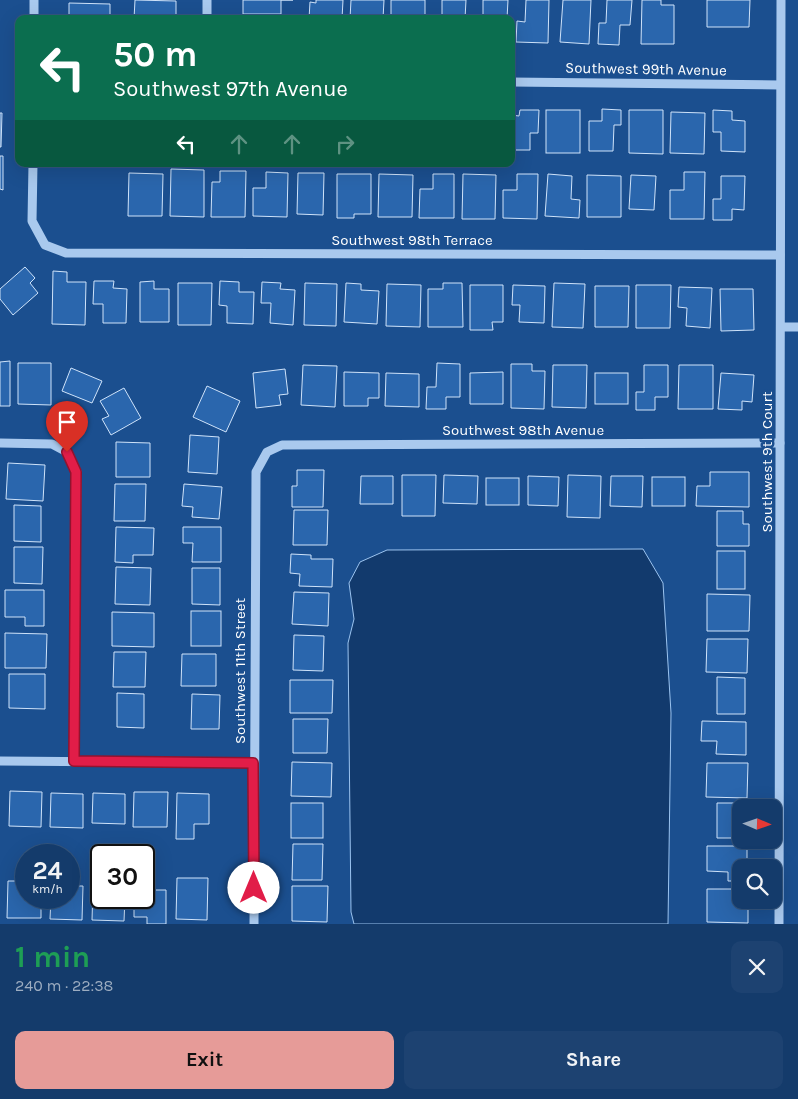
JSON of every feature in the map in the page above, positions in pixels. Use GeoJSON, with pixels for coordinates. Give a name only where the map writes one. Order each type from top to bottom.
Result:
{"type":"FeatureCollection","features":[{"type":"Feature","properties":{"kind":"street"},"geometry":{"type":"LineString","coordinates":[[34,0],[34,15]]}},
{"type":"Feature","properties":{"kind":"street"},"geometry":{"type":"LineString","coordinates":[[207,0],[207,15]]}},
{"type":"Feature","properties":{"kind":"street","name":"Southwest 9th Court"},"geometry":{"type":"LineString","coordinates":[[778,924],[781,327],[780,0]]}},
{"type":"Feature","properties":{"kind":"street","name":"Southwest 99th Avenue"},"geometry":{"type":"LineString","coordinates":[[515,82],[780,85]]}},
{"type":"Feature","properties":{"kind":"street","name":"Southwest 98th Terrace"},"geometry":{"type":"LineString","coordinates":[[33,167],[32,221],[45,245],[66,253],[780,255]]}},
{"type":"Feature","properties":{"kind":"street"},"geometry":{"type":"LineString","coordinates":[[781,327],[798,327]]}},
{"type":"Feature","properties":{"kind":"street"},"geometry":{"type":"LineString","coordinates":[[0,443],[52,444],[67,452],[76,472],[74,761]]}},
{"type":"Feature","properties":{"kind":"street","name":"Southwest 98th Avenue"},"geometry":{"type":"LineString","coordinates":[[267,452],[282,445],[780,443]]}},
{"type":"Feature","properties":{"kind":"street","name":"Southwest 11th Street"},"geometry":{"type":"LineString","coordinates":[[254,924],[253,763],[256,472],[267,452]]}},
{"type":"Feature","properties":{"kind":"street"},"geometry":{"type":"LineString","coordinates":[[0,760],[253,763]]}},
{"type":"Feature","properties":{"kind":"water"},"geometry":{"type":"Polygon","coordinates":[[[643,549],[663,583],[671,713],[668,924],[354,924],[351,912],[348,643],[354,619],[349,583],[360,562],[387,550],[643,549]]]}},
{"type":"Feature","properties":{"kind":"building"},"geometry":{"type":"Polygon","coordinates":[[[135,0],[176,1],[176,15],[134,15],[135,0]]]}},
{"type":"Feature","properties":{"kind":"building"},"geometry":{"type":"Polygon","coordinates":[[[243,0],[281,0],[281,14],[243,14],[243,0]]]}},
{"type":"Feature","properties":{"kind":"building"},"geometry":{"type":"Polygon","coordinates":[[[316,0],[343,0],[342,15],[309,15],[310,2],[316,3],[316,0]]]}},
{"type":"Feature","properties":{"kind":"building"},"geometry":{"type":"Polygon","coordinates":[[[351,0],[384,0],[383,15],[350,15],[351,0]]]}},
{"type":"Feature","properties":{"kind":"building"},"geometry":{"type":"Polygon","coordinates":[[[391,0],[425,0],[425,15],[391,15],[391,0]]]}},
{"type":"Feature","properties":{"kind":"building"},"geometry":{"type":"Polygon","coordinates":[[[442,0],[466,0],[465,15],[442,15],[442,0]]]}},
{"type":"Feature","properties":{"kind":"building"},"geometry":{"type":"Polygon","coordinates":[[[483,0],[508,0],[507,15],[483,15],[483,0]]]}},
{"type":"Feature","properties":{"kind":"building"},"geometry":{"type":"Polygon","coordinates":[[[526,0],[549,0],[548,43],[516,42],[517,21],[525,22],[526,0]]]}},
{"type":"Feature","properties":{"kind":"building"},"geometry":{"type":"Polygon","coordinates":[[[563,0],[591,0],[589,44],[560,42],[563,0]]]}},
{"type":"Feature","properties":{"kind":"building"},"geometry":{"type":"Polygon","coordinates":[[[607,0],[632,0],[630,25],[620,25],[619,45],[598,44],[599,23],[606,23],[607,0]]]}},
{"type":"Feature","properties":{"kind":"building"},"geometry":{"type":"Polygon","coordinates":[[[642,0],[661,0],[661,5],[674,5],[674,44],[641,44],[642,0]]]}},
{"type":"Feature","properties":{"kind":"building"},"geometry":{"type":"Polygon","coordinates":[[[707,0],[750,0],[749,27],[707,27],[707,0]]]}},
{"type":"Feature","properties":{"kind":"building"},"geometry":{"type":"Polygon","coordinates":[[[69,3],[110,4],[110,15],[69,15],[69,3]]]}},
{"type":"Feature","properties":{"kind":"building"},"geometry":{"type":"Polygon","coordinates":[[[602,109],[621,110],[621,125],[614,125],[613,151],[589,151],[589,121],[602,121],[602,109]]]}},
{"type":"Feature","properties":{"kind":"building"},"geometry":{"type":"Polygon","coordinates":[[[520,110],[539,110],[538,133],[530,133],[530,150],[515,150],[515,116],[519,116],[520,110]]]}},
{"type":"Feature","properties":{"kind":"building"},"geometry":{"type":"Polygon","coordinates":[[[546,110],[580,110],[580,153],[546,153],[546,110]]]}},
{"type":"Feature","properties":{"kind":"building"},"geometry":{"type":"Polygon","coordinates":[[[629,110],[663,110],[663,154],[629,153],[629,110]]]}},
{"type":"Feature","properties":{"kind":"building"},"geometry":{"type":"Polygon","coordinates":[[[713,110],[732,111],[732,120],[745,121],[745,152],[721,151],[721,132],[713,132],[713,110]]]}},
{"type":"Feature","properties":{"kind":"building"},"geometry":{"type":"Polygon","coordinates":[[[671,112],[705,113],[704,154],[670,153],[671,112]]]}},
{"type":"Feature","properties":{"kind":"building"},"geometry":{"type":"Polygon","coordinates":[[[0,113],[2,113],[1,147],[0,147],[0,113]]]}},
{"type":"Feature","properties":{"kind":"building"},"geometry":{"type":"Polygon","coordinates":[[[0,156],[3,156],[3,190],[0,189],[0,156]]]}},
{"type":"Feature","properties":{"kind":"building"},"geometry":{"type":"Polygon","coordinates":[[[171,169],[204,170],[204,217],[170,216],[171,169]]]}},
{"type":"Feature","properties":{"kind":"building"},"geometry":{"type":"Polygon","coordinates":[[[220,171],[246,171],[245,217],[211,217],[212,182],[220,182],[220,171]]]}},
{"type":"Feature","properties":{"kind":"building"},"geometry":{"type":"Polygon","coordinates":[[[266,172],[288,173],[287,217],[253,216],[253,188],[266,188],[266,172]]]}},
{"type":"Feature","properties":{"kind":"building"},"geometry":{"type":"Polygon","coordinates":[[[684,172],[705,172],[704,219],[670,219],[670,190],[684,190],[684,172]]]}},
{"type":"Feature","properties":{"kind":"building"},"geometry":{"type":"Polygon","coordinates":[[[129,173],[163,174],[162,216],[128,216],[129,173]]]}},
{"type":"Feature","properties":{"kind":"building"},"geometry":{"type":"Polygon","coordinates":[[[298,173],[324,173],[323,215],[297,214],[298,173]]]}},
{"type":"Feature","properties":{"kind":"building"},"geometry":{"type":"Polygon","coordinates":[[[337,174],[371,174],[371,214],[354,214],[354,218],[337,218],[337,174]]]}},
{"type":"Feature","properties":{"kind":"building"},"geometry":{"type":"Polygon","coordinates":[[[379,174],[413,175],[412,217],[378,217],[379,174]]]}},
{"type":"Feature","properties":{"kind":"building"},"geometry":{"type":"Polygon","coordinates":[[[433,174],[454,174],[454,218],[419,218],[420,189],[433,189],[433,174]]]}},
{"type":"Feature","properties":{"kind":"building"},"geometry":{"type":"Polygon","coordinates":[[[463,174],[496,175],[495,219],[462,219],[463,174]]]}},
{"type":"Feature","properties":{"kind":"building"},"geometry":{"type":"Polygon","coordinates":[[[517,174],[538,174],[537,219],[503,218],[503,190],[517,190],[517,174]]]}},
{"type":"Feature","properties":{"kind":"building"},"geometry":{"type":"Polygon","coordinates":[[[548,174],[572,176],[571,199],[580,200],[579,218],[545,216],[548,174]]]}},
{"type":"Feature","properties":{"kind":"building"},"geometry":{"type":"Polygon","coordinates":[[[587,175],[621,176],[621,217],[587,217],[587,175]]]}},
{"type":"Feature","properties":{"kind":"building"},"geometry":{"type":"Polygon","coordinates":[[[631,175],[656,176],[654,210],[629,209],[631,175]]]}},
{"type":"Feature","properties":{"kind":"building"},"geometry":{"type":"Polygon","coordinates":[[[721,176],[745,176],[744,210],[732,209],[732,220],[713,220],[713,199],[721,199],[721,176]]]}},
{"type":"Feature","properties":{"kind":"building"},"geometry":{"type":"Polygon","coordinates":[[[25,267],[35,278],[30,283],[38,293],[13,315],[0,299],[0,289],[25,267]]]}},
{"type":"Feature","properties":{"kind":"building"},"geometry":{"type":"Polygon","coordinates":[[[53,271],[67,272],[67,282],[86,282],[85,325],[52,324],[53,271]]]}},
{"type":"Feature","properties":{"kind":"building"},"geometry":{"type":"Polygon","coordinates":[[[94,281],[114,281],[113,288],[127,289],[126,323],[103,323],[103,304],[93,304],[94,281]]]}},
{"type":"Feature","properties":{"kind":"building"},"geometry":{"type":"Polygon","coordinates":[[[154,281],[154,289],[169,289],[169,322],[140,322],[140,282],[154,281]]]}},
{"type":"Feature","properties":{"kind":"building"},"geometry":{"type":"Polygon","coordinates":[[[220,281],[239,282],[239,292],[254,292],[253,324],[227,323],[227,306],[219,305],[220,281]]]}},
{"type":"Feature","properties":{"kind":"building"},"geometry":{"type":"Polygon","coordinates":[[[262,282],[281,283],[280,289],[295,290],[293,325],[270,323],[271,303],[261,303],[262,282]]]}},
{"type":"Feature","properties":{"kind":"building"},"geometry":{"type":"Polygon","coordinates":[[[178,283],[212,283],[211,325],[178,325],[178,283]]]}},
{"type":"Feature","properties":{"kind":"building"},"geometry":{"type":"Polygon","coordinates":[[[305,283],[337,284],[336,326],[304,325],[305,283]]]}},
{"type":"Feature","properties":{"kind":"building"},"geometry":{"type":"Polygon","coordinates":[[[346,283],[361,284],[361,290],[379,291],[377,324],[344,322],[346,283]]]}},
{"type":"Feature","properties":{"kind":"building"},"geometry":{"type":"Polygon","coordinates":[[[443,283],[462,283],[463,327],[428,327],[428,289],[443,289],[443,283]]]}},
{"type":"Feature","properties":{"kind":"building"},"geometry":{"type":"Polygon","coordinates":[[[554,283],[585,284],[583,328],[552,327],[554,283]]]}},
{"type":"Feature","properties":{"kind":"building"},"geometry":{"type":"Polygon","coordinates":[[[387,284],[421,285],[420,327],[386,326],[387,284]]]}},
{"type":"Feature","properties":{"kind":"building"},"geometry":{"type":"Polygon","coordinates":[[[470,285],[503,285],[503,322],[492,322],[493,330],[470,330],[470,285]]]}},
{"type":"Feature","properties":{"kind":"building"},"geometry":{"type":"Polygon","coordinates":[[[513,285],[545,286],[544,323],[519,322],[520,305],[512,305],[513,285]]]}},
{"type":"Feature","properties":{"kind":"building"},"geometry":{"type":"Polygon","coordinates":[[[636,285],[671,285],[670,328],[636,328],[636,285]]]}},
{"type":"Feature","properties":{"kind":"building"},"geometry":{"type":"Polygon","coordinates":[[[595,286],[629,286],[628,327],[595,327],[595,286]]]}},
{"type":"Feature","properties":{"kind":"building"},"geometry":{"type":"Polygon","coordinates":[[[679,287],[712,288],[710,328],[686,326],[687,308],[678,307],[679,287]]]}},
{"type":"Feature","properties":{"kind":"building"},"geometry":{"type":"Polygon","coordinates":[[[720,289],[753,289],[754,330],[721,331],[720,289]]]}},
{"type":"Feature","properties":{"kind":"building"},"geometry":{"type":"Polygon","coordinates":[[[10,361],[10,406],[0,406],[0,362],[10,361]]]}},
{"type":"Feature","properties":{"kind":"building"},"geometry":{"type":"Polygon","coordinates":[[[18,363],[51,363],[51,405],[18,404],[18,363]]]}},
{"type":"Feature","properties":{"kind":"building"},"geometry":{"type":"Polygon","coordinates":[[[437,363],[460,364],[460,397],[446,397],[446,409],[426,409],[427,387],[436,387],[437,363]]]}},
{"type":"Feature","properties":{"kind":"building"},"geometry":{"type":"Polygon","coordinates":[[[511,364],[532,364],[532,371],[545,371],[544,409],[511,408],[511,364]]]}},
{"type":"Feature","properties":{"kind":"building"},"geometry":{"type":"Polygon","coordinates":[[[303,365],[337,366],[335,407],[301,405],[303,365]]]}},
{"type":"Feature","properties":{"kind":"building"},"geometry":{"type":"Polygon","coordinates":[[[553,365],[587,365],[586,408],[552,407],[553,365]]]}},
{"type":"Feature","properties":{"kind":"building"},"geometry":{"type":"Polygon","coordinates":[[[644,365],[668,365],[668,397],[655,397],[655,410],[636,410],[636,392],[644,392],[644,365]]]}},
{"type":"Feature","properties":{"kind":"building"},"geometry":{"type":"Polygon","coordinates":[[[679,365],[713,365],[713,409],[678,409],[679,365]]]}},
{"type":"Feature","properties":{"kind":"building"},"geometry":{"type":"Polygon","coordinates":[[[71,368],[102,381],[92,403],[62,391],[71,368]]]}},
{"type":"Feature","properties":{"kind":"building"},"geometry":{"type":"Polygon","coordinates":[[[285,369],[288,394],[279,395],[281,405],[256,408],[253,373],[285,369]]]}},
{"type":"Feature","properties":{"kind":"building"},"geometry":{"type":"Polygon","coordinates":[[[344,372],[379,373],[379,398],[368,398],[368,406],[344,406],[344,372]]]}},
{"type":"Feature","properties":{"kind":"building"},"geometry":{"type":"Polygon","coordinates":[[[503,372],[503,404],[470,404],[470,373],[503,372]]]}},
{"type":"Feature","properties":{"kind":"building"},"geometry":{"type":"Polygon","coordinates":[[[386,373],[419,374],[419,407],[385,406],[386,373]]]}},
{"type":"Feature","properties":{"kind":"building"},"geometry":{"type":"Polygon","coordinates":[[[595,373],[628,373],[628,404],[595,404],[595,373]]]}},
{"type":"Feature","properties":{"kind":"building"},"geometry":{"type":"Polygon","coordinates":[[[721,373],[754,375],[752,402],[742,401],[742,410],[718,409],[721,373]]]}},
{"type":"Feature","properties":{"kind":"building"},"geometry":{"type":"Polygon","coordinates":[[[207,386],[240,401],[226,432],[193,417],[207,386]]]}},
{"type":"Feature","properties":{"kind":"building"},"geometry":{"type":"Polygon","coordinates":[[[124,388],[141,418],[111,435],[102,419],[109,416],[100,401],[124,388]]]}},
{"type":"Feature","properties":{"kind":"building"},"geometry":{"type":"Polygon","coordinates":[[[190,435],[219,437],[217,474],[188,472],[190,435]]]}},
{"type":"Feature","properties":{"kind":"building"},"geometry":{"type":"Polygon","coordinates":[[[116,442],[150,443],[150,477],[116,477],[116,442]]]}},
{"type":"Feature","properties":{"kind":"building"},"geometry":{"type":"Polygon","coordinates":[[[8,463],[45,465],[43,501],[6,499],[8,463]]]}},
{"type":"Feature","properties":{"kind":"building"},"geometry":{"type":"Polygon","coordinates":[[[297,470],[324,470],[323,507],[292,507],[292,486],[297,486],[297,470]]]}},
{"type":"Feature","properties":{"kind":"building"},"geometry":{"type":"Polygon","coordinates":[[[710,472],[749,472],[749,507],[696,506],[697,486],[710,486],[710,472]]]}},
{"type":"Feature","properties":{"kind":"building"},"geometry":{"type":"Polygon","coordinates":[[[402,475],[436,475],[435,516],[402,516],[402,475]]]}},
{"type":"Feature","properties":{"kind":"building"},"geometry":{"type":"Polygon","coordinates":[[[444,475],[478,476],[477,504],[443,503],[444,475]]]}},
{"type":"Feature","properties":{"kind":"building"},"geometry":{"type":"Polygon","coordinates":[[[568,475],[601,476],[600,518],[567,517],[568,475]]]}},
{"type":"Feature","properties":{"kind":"building"},"geometry":{"type":"Polygon","coordinates":[[[361,476],[393,476],[393,504],[360,504],[361,476]]]}},
{"type":"Feature","properties":{"kind":"building"},"geometry":{"type":"Polygon","coordinates":[[[528,476],[559,477],[558,506],[528,505],[528,476]]]}},
{"type":"Feature","properties":{"kind":"building"},"geometry":{"type":"Polygon","coordinates":[[[611,476],[643,476],[642,507],[610,506],[611,476]]]}},
{"type":"Feature","properties":{"kind":"building"},"geometry":{"type":"Polygon","coordinates":[[[652,477],[685,477],[685,506],[652,506],[652,477]]]}},
{"type":"Feature","properties":{"kind":"building"},"geometry":{"type":"Polygon","coordinates":[[[486,478],[519,478],[519,505],[486,505],[486,478]]]}},
{"type":"Feature","properties":{"kind":"building"},"geometry":{"type":"Polygon","coordinates":[[[115,484],[146,484],[145,521],[114,521],[115,484]]]}},
{"type":"Feature","properties":{"kind":"building"},"geometry":{"type":"Polygon","coordinates":[[[184,484],[222,487],[219,519],[192,517],[193,507],[182,506],[184,484]]]}},
{"type":"Feature","properties":{"kind":"building"},"geometry":{"type":"Polygon","coordinates":[[[14,505],[41,506],[41,542],[14,541],[14,505]]]}},
{"type":"Feature","properties":{"kind":"building"},"geometry":{"type":"Polygon","coordinates":[[[294,510],[328,510],[327,545],[293,545],[294,510]]]}},
{"type":"Feature","properties":{"kind":"building"},"geometry":{"type":"Polygon","coordinates":[[[717,511],[743,511],[743,524],[749,524],[749,546],[717,546],[717,511]]]}},
{"type":"Feature","properties":{"kind":"building"},"geometry":{"type":"Polygon","coordinates":[[[116,527],[154,528],[153,555],[133,555],[133,563],[115,562],[116,527]]]}},
{"type":"Feature","properties":{"kind":"building"},"geometry":{"type":"Polygon","coordinates":[[[183,527],[221,527],[221,562],[192,562],[193,543],[183,543],[183,527]]]}},
{"type":"Feature","properties":{"kind":"building"},"geometry":{"type":"Polygon","coordinates":[[[14,547],[43,547],[42,584],[14,583],[14,547]]]}},
{"type":"Feature","properties":{"kind":"building"},"geometry":{"type":"Polygon","coordinates":[[[717,551],[745,551],[745,589],[717,589],[717,551]]]}},
{"type":"Feature","properties":{"kind":"building"},"geometry":{"type":"Polygon","coordinates":[[[291,554],[311,555],[311,559],[333,559],[332,587],[299,586],[300,574],[290,573],[291,554]]]}},
{"type":"Feature","properties":{"kind":"building"},"geometry":{"type":"Polygon","coordinates":[[[116,567],[151,568],[150,605],[115,604],[116,567]]]}},
{"type":"Feature","properties":{"kind":"building"},"geometry":{"type":"Polygon","coordinates":[[[192,568],[220,568],[220,605],[192,604],[192,568]]]}},
{"type":"Feature","properties":{"kind":"building"},"geometry":{"type":"Polygon","coordinates":[[[5,590],[44,590],[44,626],[25,626],[25,617],[5,617],[5,590]]]}},
{"type":"Feature","properties":{"kind":"building"},"geometry":{"type":"Polygon","coordinates":[[[294,592],[329,593],[328,626],[292,624],[294,592]]]}},
{"type":"Feature","properties":{"kind":"building"},"geometry":{"type":"Polygon","coordinates":[[[707,594],[750,595],[749,631],[707,631],[707,594]]]}},
{"type":"Feature","properties":{"kind":"building"},"geometry":{"type":"Polygon","coordinates":[[[191,611],[221,611],[221,646],[191,646],[191,611]]]}},
{"type":"Feature","properties":{"kind":"building"},"geometry":{"type":"Polygon","coordinates":[[[112,612],[154,613],[154,647],[112,646],[112,612]]]}},
{"type":"Feature","properties":{"kind":"building"},"geometry":{"type":"Polygon","coordinates":[[[5,633],[47,634],[46,668],[5,668],[5,633]]]}},
{"type":"Feature","properties":{"kind":"building"},"geometry":{"type":"Polygon","coordinates":[[[294,635],[324,636],[323,671],[293,670],[294,635]]]}},
{"type":"Feature","properties":{"kind":"building"},"geometry":{"type":"Polygon","coordinates":[[[707,639],[748,639],[747,673],[706,672],[707,639]]]}},
{"type":"Feature","properties":{"kind":"building"},"geometry":{"type":"Polygon","coordinates":[[[114,652],[146,652],[145,687],[113,687],[114,652]]]}},
{"type":"Feature","properties":{"kind":"building"},"geometry":{"type":"Polygon","coordinates":[[[182,654],[216,654],[216,686],[181,686],[182,654]]]}},
{"type":"Feature","properties":{"kind":"building"},"geometry":{"type":"Polygon","coordinates":[[[9,674],[45,674],[45,709],[9,708],[9,674]]]}},
{"type":"Feature","properties":{"kind":"building"},"geometry":{"type":"Polygon","coordinates":[[[717,677],[745,678],[745,714],[717,714],[717,677]]]}},
{"type":"Feature","properties":{"kind":"building"},"geometry":{"type":"Polygon","coordinates":[[[290,680],[333,680],[332,713],[290,713],[290,680]]]}},
{"type":"Feature","properties":{"kind":"building"},"geometry":{"type":"Polygon","coordinates":[[[117,693],[144,694],[144,728],[117,727],[117,693]]]}},
{"type":"Feature","properties":{"kind":"building"},"geometry":{"type":"Polygon","coordinates":[[[192,694],[220,695],[219,729],[191,729],[192,694]]]}},
{"type":"Feature","properties":{"kind":"building"},"geometry":{"type":"Polygon","coordinates":[[[293,719],[328,719],[327,753],[293,753],[293,719]]]}},
{"type":"Feature","properties":{"kind":"building"},"geometry":{"type":"Polygon","coordinates":[[[702,721],[746,722],[746,755],[716,754],[717,741],[701,741],[702,721]]]}},
{"type":"Feature","properties":{"kind":"building"},"geometry":{"type":"Polygon","coordinates":[[[292,762],[332,763],[331,797],[291,796],[292,762]]]}},
{"type":"Feature","properties":{"kind":"building"},"geometry":{"type":"Polygon","coordinates":[[[707,763],[748,763],[747,798],[706,797],[707,763]]]}},
{"type":"Feature","properties":{"kind":"building"},"geometry":{"type":"Polygon","coordinates":[[[10,791],[42,792],[41,827],[9,826],[10,791]]]}},
{"type":"Feature","properties":{"kind":"building"},"geometry":{"type":"Polygon","coordinates":[[[134,792],[168,792],[167,827],[133,827],[134,792]]]}},
{"type":"Feature","properties":{"kind":"building"},"geometry":{"type":"Polygon","coordinates":[[[51,793],[83,794],[83,828],[50,827],[51,793]]]}},
{"type":"Feature","properties":{"kind":"building"},"geometry":{"type":"Polygon","coordinates":[[[93,793],[125,794],[125,824],[92,823],[93,793]]]}},
{"type":"Feature","properties":{"kind":"building"},"geometry":{"type":"Polygon","coordinates":[[[177,793],[209,794],[209,824],[194,824],[194,839],[176,839],[177,793]]]}},
{"type":"Feature","properties":{"kind":"building"},"geometry":{"type":"Polygon","coordinates":[[[291,803],[323,803],[323,838],[291,838],[291,803]]]}},
{"type":"Feature","properties":{"kind":"building"},"geometry":{"type":"Polygon","coordinates":[[[717,803],[732,803],[732,838],[717,838],[717,803]]]}},
{"type":"Feature","properties":{"kind":"building"},"geometry":{"type":"Polygon","coordinates":[[[293,844],[323,844],[322,880],[292,880],[293,844]]]}},
{"type":"Feature","properties":{"kind":"building"},"geometry":{"type":"Polygon","coordinates":[[[707,846],[732,846],[732,849],[747,849],[747,859],[732,859],[732,881],[728,881],[728,872],[707,871],[707,846]]]}},
{"type":"Feature","properties":{"kind":"building"},"geometry":{"type":"Polygon","coordinates":[[[177,878],[208,878],[207,920],[176,919],[177,878]]]}},
{"type":"Feature","properties":{"kind":"building"},"geometry":{"type":"Polygon","coordinates":[[[8,881],[15,881],[15,909],[41,909],[41,918],[7,918],[8,881]]]}},
{"type":"Feature","properties":{"kind":"building"},"geometry":{"type":"Polygon","coordinates":[[[80,886],[83,886],[82,920],[50,919],[50,909],[80,909],[80,886]]]}},
{"type":"Feature","properties":{"kind":"building"},"geometry":{"type":"Polygon","coordinates":[[[292,886],[328,886],[327,922],[292,921],[292,886]]]}},
{"type":"Feature","properties":{"kind":"building"},"geometry":{"type":"Polygon","coordinates":[[[707,889],[732,889],[732,909],[748,909],[748,923],[707,922],[707,889]]]}},
{"type":"Feature","properties":{"kind":"building"},"geometry":{"type":"Polygon","coordinates":[[[155,890],[166,890],[166,924],[147,924],[147,917],[134,917],[134,909],[155,909],[155,890]]]}},
{"type":"Feature","properties":{"kind":"building"},"geometry":{"type":"Polygon","coordinates":[[[92,909],[125,909],[124,921],[92,920],[92,909]]]}},
{"type":"Feature","properties":{"kind":"route"},"geometry":{"type":"LineString","coordinates":[[67,452],[76,472],[74,761],[253,763],[254,888]]}}]}
